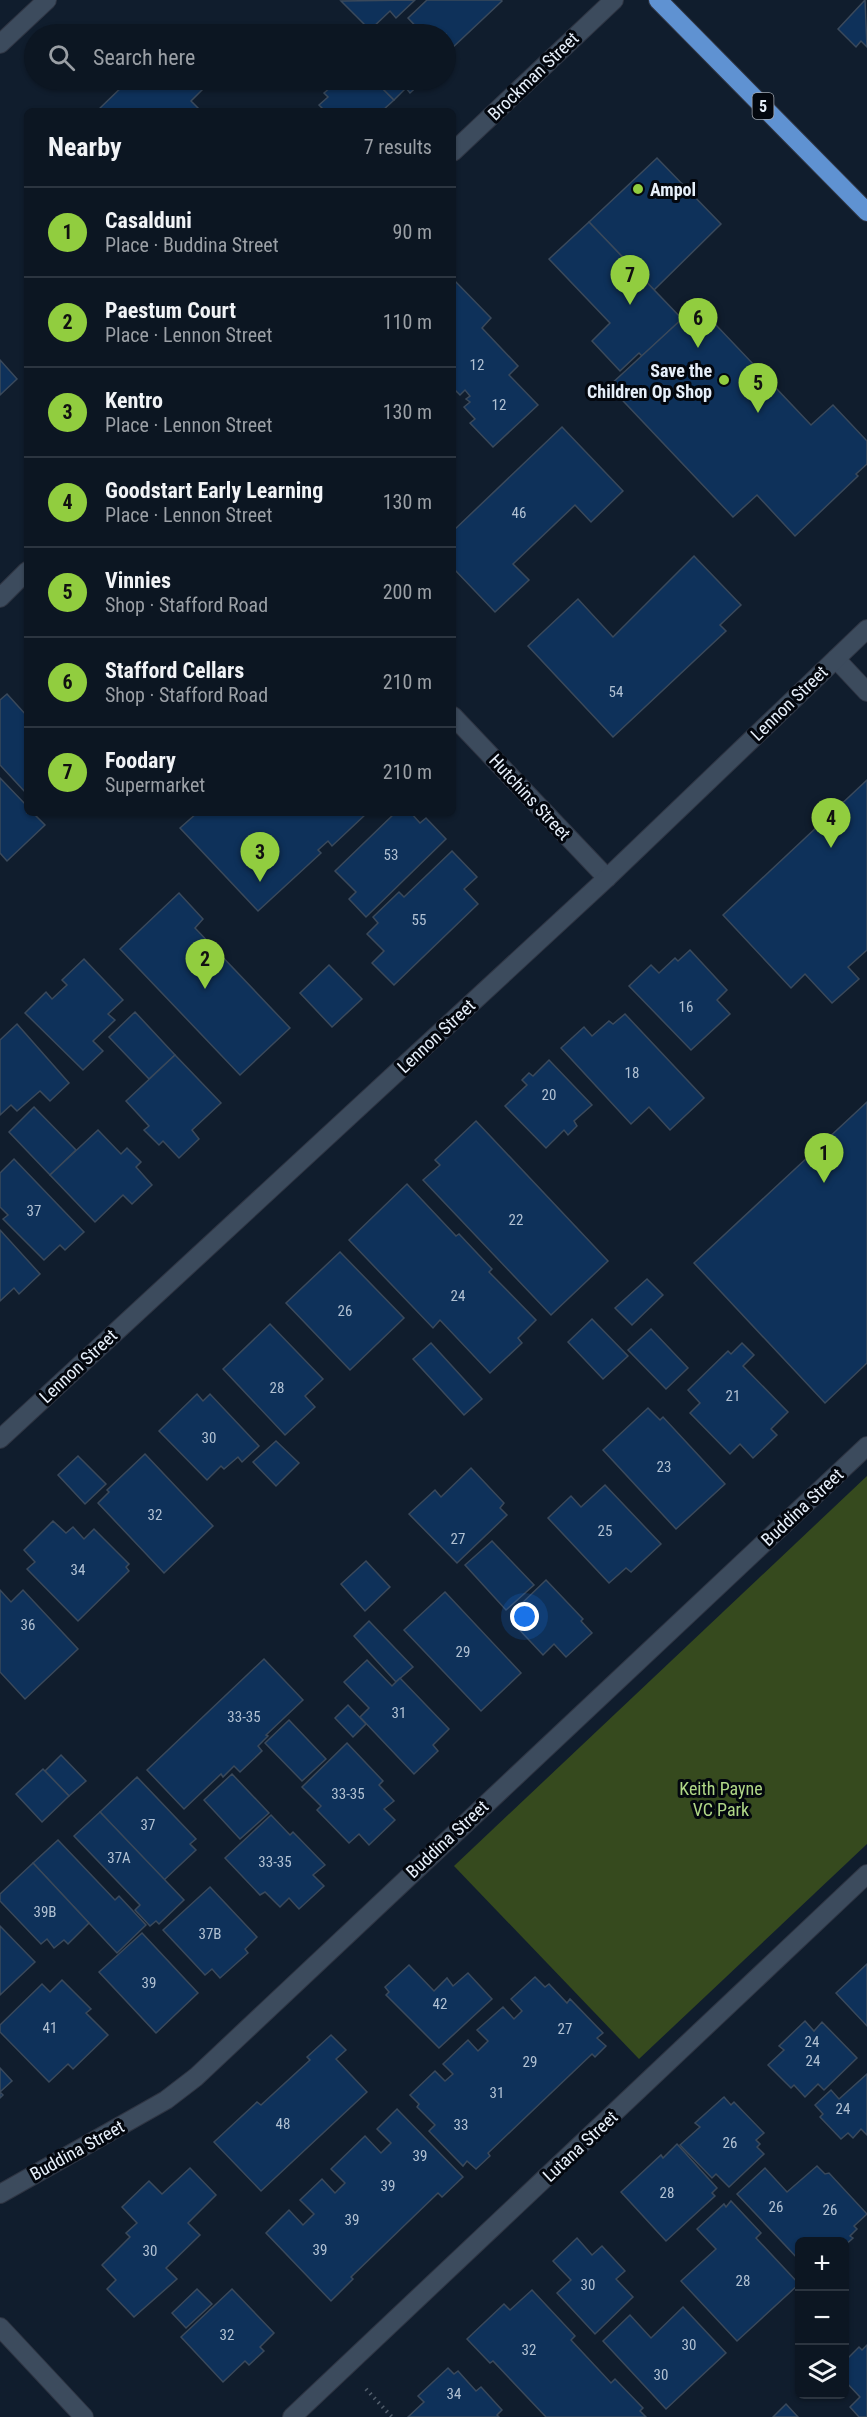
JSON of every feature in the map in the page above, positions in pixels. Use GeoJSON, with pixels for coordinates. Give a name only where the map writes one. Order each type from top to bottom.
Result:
{"type":"FeatureCollection","features":[{"type":"Feature","properties":{"kind":"highway","name":"5"},"geometry":{"type":"LineString","coordinates":[[658,0],[867,213]]}},
{"type":"Feature","properties":{"kind":"street"},"geometry":{"type":"LineString","coordinates":[[0,44],[47,0]]}},
{"type":"Feature","properties":{"kind":"street","name":"Brockman Street"},"geometry":{"type":"LineString","coordinates":[[456,149],[614,0]]}},
{"type":"Feature","properties":{"kind":"street"},"geometry":{"type":"LineString","coordinates":[[0,598],[24,574]]}},
{"type":"Feature","properties":{"kind":"street","name":"Lennon Street"},"geometry":{"type":"LineString","coordinates":[[0,1438],[607,878],[867,629]]}},
{"type":"Feature","properties":{"kind":"street"},"geometry":{"type":"LineString","coordinates":[[836,659],[867,692]]}},
{"type":"Feature","properties":{"kind":"street","name":"Hutchins Street"},"geometry":{"type":"LineString","coordinates":[[456,719],[607,878]]}},
{"type":"Feature","properties":{"kind":"street","name":"Buddina Street"},"geometry":{"type":"LineString","coordinates":[[0,2194],[166,2100],[196,2077],[867,1446]]}},
{"type":"Feature","properties":{"kind":"street","name":"Lutana Street"},"geometry":{"type":"LineString","coordinates":[[292,2417],[867,1874]]}},
{"type":"Feature","properties":{"kind":"street"},"geometry":{"type":"LineString","coordinates":[[0,2327],[84,2417]]}},
{"type":"Feature","properties":{"kind":"path"},"geometry":{"type":"LineString","coordinates":[[346,2366],[392,2417]]}},
{"type":"Feature","properties":{"kind":"green space","name":"Keith Payne VC Park"},"geometry":{"type":"Polygon","coordinates":[[[867,1476],[867,1844],[639,2059],[454,1866],[867,1476]]]}},
{"type":"Feature","properties":{"kind":"building"},"geometry":{"type":"Polygon","coordinates":[[[415,0],[396,18],[390,11],[376,24],[364,24],[341,1],[415,0]]]}},
{"type":"Feature","properties":{"kind":"building"},"geometry":{"type":"Polygon","coordinates":[[[427,0],[502,1],[456,44],[456,24],[414,24],[408,18],[427,0]]]}},
{"type":"Feature","properties":{"kind":"building"},"geometry":{"type":"Polygon","coordinates":[[[865,0],[867,47],[861,41],[856,47],[838,29],[865,0]]]}},
{"type":"Feature","properties":{"kind":"building"},"geometry":{"type":"Polygon","coordinates":[[[119,90],[202,90],[191,101],[198,108],[100,108],[119,90]]]}},
{"type":"Feature","properties":{"kind":"building"},"geometry":{"type":"Polygon","coordinates":[[[327,90],[384,90],[394,100],[385,108],[322,108],[319,105],[328,97],[324,93],[327,90]]]}},
{"type":"Feature","properties":{"kind":"building"},"geometry":{"type":"Polygon","coordinates":[[[384,90],[404,90],[394,100],[384,90]]]}},
{"type":"Feature","properties":{"kind":"building"},"geometry":{"type":"Polygon","coordinates":[[[657,158],[721,224],[654,290],[589,222],[657,158]]]}},
{"type":"Feature","properties":{"kind":"building"},"geometry":{"type":"Polygon","coordinates":[[[589,222],[682,319],[642,356],[639,353],[620,371],[592,341],[610,323],[549,259],[589,222]]]}},
{"type":"Feature","properties":{"kind":"building"},"geometry":{"type":"Polygon","coordinates":[[[456,282],[491,318],[482,328],[518,366],[509,375],[538,405],[493,447],[470,423],[475,419],[464,407],[470,402],[466,399],[470,396],[465,390],[460,395],[456,391],[456,282]]]}},
{"type":"Feature","properties":{"kind":"building"},"geometry":{"type":"Polygon","coordinates":[[[697,305],[811,425],[833,405],[867,441],[867,464],[856,474],[858,476],[795,536],[757,495],[733,517],[609,386],[697,305]]]}},
{"type":"Feature","properties":{"kind":"building"},"geometry":{"type":"Polygon","coordinates":[[[0,360],[17,379],[0,395],[0,360]]]}},
{"type":"Feature","properties":{"kind":"building"},"geometry":{"type":"Polygon","coordinates":[[[562,427],[623,491],[591,522],[575,505],[513,564],[529,580],[495,612],[456,571],[456,528],[562,427]]]}},
{"type":"Feature","properties":{"kind":"building"},"geometry":{"type":"Polygon","coordinates":[[[694,556],[741,605],[720,625],[726,631],[613,737],[528,646],[578,599],[613,637],[694,556]]]}},
{"type":"Feature","properties":{"kind":"building"},"geometry":{"type":"Polygon","coordinates":[[[7,694],[24,713],[24,791],[0,765],[0,700],[7,694]]]}},
{"type":"Feature","properties":{"kind":"building"},"geometry":{"type":"Polygon","coordinates":[[[0,778],[24,803],[24,816],[36,816],[45,825],[7,861],[0,853],[0,778]]]}},
{"type":"Feature","properties":{"kind":"building"},"geometry":{"type":"Polygon","coordinates":[[[867,780],[867,950],[848,967],[859,979],[832,1003],[805,974],[791,988],[723,915],[867,780]]]}},
{"type":"Feature","properties":{"kind":"building"},"geometry":{"type":"Polygon","coordinates":[[[194,816],[364,816],[332,846],[328,841],[318,850],[321,853],[258,911],[180,828],[194,816]]]}},
{"type":"Feature","properties":{"kind":"building"},"geometry":{"type":"Polygon","coordinates":[[[392,816],[414,816],[420,823],[426,818],[446,839],[366,917],[349,899],[356,892],[335,871],[392,816]]]}},
{"type":"Feature","properties":{"kind":"building"},"geometry":{"type":"Polygon","coordinates":[[[452,851],[477,877],[464,889],[478,904],[394,985],[372,963],[384,951],[367,934],[378,923],[373,917],[399,892],[404,897],[452,851]]]}},
{"type":"Feature","properties":{"kind":"building"},"geometry":{"type":"Polygon","coordinates":[[[179,893],[203,919],[195,928],[290,1028],[240,1075],[120,949],[179,893]]]}},
{"type":"Feature","properties":{"kind":"building"},"geometry":{"type":"Polygon","coordinates":[[[690,950],[727,990],[717,1000],[730,1014],[691,1050],[629,986],[651,965],[659,973],[675,958],[678,961],[690,950]]]}},
{"type":"Feature","properties":{"kind":"building"},"geometry":{"type":"Polygon","coordinates":[[[84,959],[123,1000],[108,1014],[115,1020],[93,1041],[103,1051],[83,1070],[25,1013],[46,992],[52,999],[67,985],[62,980],[84,959]]]}},
{"type":"Feature","properties":{"kind":"building"},"geometry":{"type":"Polygon","coordinates":[[[329,965],[362,999],[332,1027],[300,993],[329,965]]]}},
{"type":"Feature","properties":{"kind":"building"},"geometry":{"type":"Polygon","coordinates":[[[135,1012],[175,1055],[149,1079],[109,1037],[135,1012]]]}},
{"type":"Feature","properties":{"kind":"building"},"geometry":{"type":"Polygon","coordinates":[[[625,1014],[704,1098],[670,1130],[649,1107],[631,1124],[561,1048],[584,1027],[592,1036],[609,1021],[613,1024],[625,1014]]]}},
{"type":"Feature","properties":{"kind":"building"},"geometry":{"type":"Polygon","coordinates":[[[17,1024],[69,1083],[50,1101],[40,1091],[17,1111],[11,1105],[0,1115],[0,1040],[17,1024]]]}},
{"type":"Feature","properties":{"kind":"building"},"geometry":{"type":"Polygon","coordinates":[[[175,1055],[221,1103],[192,1130],[199,1139],[179,1158],[163,1141],[159,1145],[144,1130],[149,1126],[126,1101],[175,1055]]]}},
{"type":"Feature","properties":{"kind":"building"},"geometry":{"type":"Polygon","coordinates":[[[549,1060],[592,1105],[574,1121],[577,1126],[568,1135],[564,1130],[546,1148],[505,1106],[527,1085],[522,1080],[529,1073],[533,1076],[549,1060]]]}},
{"type":"Feature","properties":{"kind":"building"},"geometry":{"type":"Polygon","coordinates":[[[867,1102],[867,1363],[825,1403],[694,1263],[867,1102]]]}},
{"type":"Feature","properties":{"kind":"building"},"geometry":{"type":"Polygon","coordinates":[[[34,1107],[76,1150],[50,1175],[9,1132],[34,1107]]]}},
{"type":"Feature","properties":{"kind":"building"},"geometry":{"type":"Polygon","coordinates":[[[476,1121],[608,1261],[551,1315],[423,1180],[440,1165],[435,1160],[476,1121]]]}},
{"type":"Feature","properties":{"kind":"building"},"geometry":{"type":"Polygon","coordinates":[[[98,1130],[121,1154],[127,1148],[141,1162],[136,1167],[152,1185],[132,1204],[123,1195],[95,1222],[50,1175],[98,1130]]]}},
{"type":"Feature","properties":{"kind":"building"},"geometry":{"type":"Polygon","coordinates":[[[14,1159],[84,1232],[65,1250],[60,1245],[44,1260],[3,1219],[8,1215],[0,1207],[0,1173],[14,1159]]]}},
{"type":"Feature","properties":{"kind":"building"},"geometry":{"type":"Polygon","coordinates":[[[407,1184],[456,1236],[459,1234],[492,1269],[489,1272],[536,1320],[518,1338],[522,1343],[490,1373],[440,1320],[433,1328],[349,1240],[407,1184]]]}},
{"type":"Feature","properties":{"kind":"building"},"geometry":{"type":"Polygon","coordinates":[[[0,1230],[40,1274],[19,1294],[14,1288],[0,1301],[0,1230]]]}},
{"type":"Feature","properties":{"kind":"building"},"geometry":{"type":"Polygon","coordinates":[[[340,1252],[404,1318],[350,1370],[286,1303],[340,1252]]]}},
{"type":"Feature","properties":{"kind":"building"},"geometry":{"type":"Polygon","coordinates":[[[647,1279],[663,1295],[632,1325],[615,1308],[647,1279]]]}},
{"type":"Feature","properties":{"kind":"building"},"geometry":{"type":"Polygon","coordinates":[[[592,1319],[628,1356],[603,1379],[568,1342],[592,1319]]]}},
{"type":"Feature","properties":{"kind":"building"},"geometry":{"type":"Polygon","coordinates":[[[270,1324],[323,1379],[305,1396],[315,1407],[285,1435],[223,1369],[270,1324]]]}},
{"type":"Feature","properties":{"kind":"building"},"geometry":{"type":"Polygon","coordinates":[[[651,1329],[688,1368],[666,1389],[628,1350],[651,1329]]]}},
{"type":"Feature","properties":{"kind":"building"},"geometry":{"type":"Polygon","coordinates":[[[431,1343],[482,1399],[464,1415],[413,1359],[431,1343]]]}},
{"type":"Feature","properties":{"kind":"building"},"geometry":{"type":"Polygon","coordinates":[[[742,1343],[754,1355],[743,1366],[788,1412],[771,1429],[777,1435],[753,1458],[740,1444],[730,1454],[690,1413],[700,1403],[688,1390],[728,1351],[731,1354],[742,1343]]]}},
{"type":"Feature","properties":{"kind":"building"},"geometry":{"type":"Polygon","coordinates":[[[197,1394],[203,1401],[210,1394],[259,1446],[242,1462],[238,1457],[224,1469],[221,1466],[207,1480],[159,1431],[197,1394]]]}},
{"type":"Feature","properties":{"kind":"building"},"geometry":{"type":"Polygon","coordinates":[[[648,1408],[660,1420],[663,1417],[725,1484],[676,1529],[603,1450],[648,1408]]]}},
{"type":"Feature","properties":{"kind":"building"},"geometry":{"type":"Polygon","coordinates":[[[276,1441],[299,1463],[276,1486],[253,1462],[276,1441]]]}},
{"type":"Feature","properties":{"kind":"building"},"geometry":{"type":"Polygon","coordinates":[[[145,1454],[213,1526],[164,1573],[98,1503],[109,1492],[107,1490],[145,1454]]]}},
{"type":"Feature","properties":{"kind":"building"},"geometry":{"type":"Polygon","coordinates":[[[78,1456],[106,1484],[85,1504],[58,1475],[78,1456]]]}},
{"type":"Feature","properties":{"kind":"building"},"geometry":{"type":"Polygon","coordinates":[[[471,1468],[504,1503],[500,1508],[507,1515],[457,1563],[409,1514],[435,1490],[441,1497],[471,1468]]]}},
{"type":"Feature","properties":{"kind":"building"},"geometry":{"type":"Polygon","coordinates":[[[605,1485],[661,1544],[631,1572],[626,1568],[609,1583],[548,1518],[571,1496],[581,1507],[605,1485]]]}},
{"type":"Feature","properties":{"kind":"building"},"geometry":{"type":"Polygon","coordinates":[[[53,1521],[66,1533],[73,1527],[84,1539],[94,1529],[129,1564],[126,1567],[129,1571],[78,1621],[27,1569],[35,1562],[24,1550],[53,1521]]]}},
{"type":"Feature","properties":{"kind":"building"},"geometry":{"type":"Polygon","coordinates":[[[492,1541],[534,1585],[506,1610],[465,1565],[492,1541]]]}},
{"type":"Feature","properties":{"kind":"building"},"geometry":{"type":"Polygon","coordinates":[[[366,1561],[390,1587],[365,1611],[341,1584],[366,1561]]]}},
{"type":"Feature","properties":{"kind":"building"},"geometry":{"type":"Polygon","coordinates":[[[546,1580],[583,1619],[581,1621],[592,1633],[566,1657],[554,1644],[543,1655],[514,1624],[524,1614],[518,1607],[546,1580]]]}},
{"type":"Feature","properties":{"kind":"building"},"geometry":{"type":"Polygon","coordinates":[[[0,1590],[11,1602],[23,1590],[78,1649],[25,1699],[0,1672],[0,1590]]]}},
{"type":"Feature","properties":{"kind":"building"},"geometry":{"type":"Polygon","coordinates":[[[445,1592],[521,1673],[481,1711],[404,1630],[445,1592]]]}},
{"type":"Feature","properties":{"kind":"building"},"geometry":{"type":"Polygon","coordinates":[[[369,1621],[413,1667],[396,1682],[354,1636],[369,1621]]]}},
{"type":"Feature","properties":{"kind":"building"},"geometry":{"type":"Polygon","coordinates":[[[264,1659],[303,1700],[266,1735],[268,1736],[258,1746],[262,1751],[240,1772],[234,1766],[223,1777],[221,1774],[184,1809],[147,1770],[264,1659]]]}},
{"type":"Feature","properties":{"kind":"building"},"geometry":{"type":"Polygon","coordinates":[[[367,1660],[392,1686],[400,1678],[449,1729],[433,1745],[438,1751],[414,1774],[360,1717],[369,1708],[344,1682],[367,1660]]]}},
{"type":"Feature","properties":{"kind":"building"},"geometry":{"type":"Polygon","coordinates":[[[348,1705],[366,1724],[353,1737],[335,1718],[348,1705]]]}},
{"type":"Feature","properties":{"kind":"building"},"geometry":{"type":"Polygon","coordinates":[[[289,1720],[326,1759],[302,1781],[265,1743],[289,1720]]]}},
{"type":"Feature","properties":{"kind":"building"},"geometry":{"type":"Polygon","coordinates":[[[347,1743],[383,1781],[379,1785],[394,1801],[384,1809],[395,1820],[369,1845],[359,1834],[349,1843],[317,1810],[321,1806],[302,1787],[347,1743]]]}},
{"type":"Feature","properties":{"kind":"building"},"geometry":{"type":"Polygon","coordinates":[[[61,1755],[86,1781],[69,1796],[45,1771],[61,1755]]]}},
{"type":"Feature","properties":{"kind":"building"},"geometry":{"type":"Polygon","coordinates":[[[43,1769],[69,1796],[42,1822],[16,1794],[43,1769]]]}},
{"type":"Feature","properties":{"kind":"building"},"geometry":{"type":"Polygon","coordinates":[[[232,1774],[269,1813],[240,1839],[204,1800],[232,1774]]]}},
{"type":"Feature","properties":{"kind":"building"},"geometry":{"type":"Polygon","coordinates":[[[137,1777],[196,1839],[190,1844],[196,1850],[164,1880],[100,1812],[137,1777]]]}},
{"type":"Feature","properties":{"kind":"building"},"geometry":{"type":"Polygon","coordinates":[[[100,1812],[184,1900],[159,1924],[156,1921],[150,1926],[135,1910],[140,1905],[74,1836],[100,1812]]]}},
{"type":"Feature","properties":{"kind":"building"},"geometry":{"type":"Polygon","coordinates":[[[271,1815],[290,1835],[293,1832],[325,1865],[313,1875],[324,1886],[299,1909],[289,1898],[280,1907],[265,1892],[260,1895],[225,1858],[271,1815]]]}},
{"type":"Feature","properties":{"kind":"building"},"geometry":{"type":"Polygon","coordinates":[[[58,1840],[115,1900],[119,1896],[146,1925],[117,1953],[33,1863],[58,1840]]]}},
{"type":"Feature","properties":{"kind":"building"},"geometry":{"type":"Polygon","coordinates":[[[33,1863],[89,1923],[68,1944],[64,1940],[54,1948],[47,1939],[41,1944],[0,1901],[0,1894],[33,1863]]]}},
{"type":"Feature","properties":{"kind":"building"},"geometry":{"type":"Polygon","coordinates":[[[210,1887],[257,1937],[245,1949],[248,1953],[220,1978],[212,1969],[205,1975],[163,1930],[210,1887]]]}},
{"type":"Feature","properties":{"kind":"building"},"geometry":{"type":"Polygon","coordinates":[[[0,1926],[35,1962],[0,1995],[0,1926]]]}},
{"type":"Feature","properties":{"kind":"building"},"geometry":{"type":"Polygon","coordinates":[[[142,1933],[198,1993],[156,2033],[99,1972],[142,1933]]]}},
{"type":"Feature","properties":{"kind":"building"},"geometry":{"type":"Polygon","coordinates":[[[867,1964],[867,2026],[836,1993],[867,1964]]]}},
{"type":"Feature","properties":{"kind":"building"},"geometry":{"type":"Polygon","coordinates":[[[409,1965],[434,1991],[447,1978],[453,1986],[468,1973],[492,1999],[439,2048],[386,1995],[389,1992],[385,1987],[409,1965]]]}},
{"type":"Feature","properties":{"kind":"building"},"geometry":{"type":"Polygon","coordinates":[[[535,1977],[545,1987],[549,1984],[567,2003],[570,1999],[603,2033],[597,2038],[606,2046],[595,2057],[592,2054],[488,2153],[490,2156],[476,2169],[467,2161],[463,2166],[429,2131],[435,2125],[417,2107],[419,2104],[410,2095],[435,2071],[445,2081],[453,2074],[443,2064],[468,2040],[478,2051],[488,2041],[477,2030],[503,2007],[514,2019],[522,2011],[511,1999],[535,1977]]]}},
{"type":"Feature","properties":{"kind":"building"},"geometry":{"type":"Polygon","coordinates":[[[62,1980],[91,2009],[86,2013],[108,2035],[73,2069],[68,2064],[49,2082],[0,2032],[0,2025],[42,1984],[50,1992],[62,1980]]]}},
{"type":"Feature","properties":{"kind":"building"},"geometry":{"type":"Polygon","coordinates":[[[805,2021],[814,2031],[822,2022],[857,2058],[824,2090],[818,2084],[805,2097],[794,2085],[791,2088],[768,2065],[784,2050],[779,2046],[805,2021]]]}},
{"type":"Feature","properties":{"kind":"building"},"geometry":{"type":"Polygon","coordinates":[[[331,2035],[346,2050],[336,2059],[367,2092],[261,2191],[214,2142],[257,2102],[261,2105],[310,2060],[307,2057],[331,2035]]]}},
{"type":"Feature","properties":{"kind":"building"},"geometry":{"type":"Polygon","coordinates":[[[0,2068],[12,2081],[0,2092],[0,2068]]]}},
{"type":"Feature","properties":{"kind":"building"},"geometry":{"type":"Polygon","coordinates":[[[867,2074],[867,2135],[861,2129],[853,2138],[848,2133],[841,2139],[820,2117],[823,2114],[815,2105],[831,2090],[839,2099],[867,2074]]]}},
{"type":"Feature","properties":{"kind":"building"},"geometry":{"type":"Polygon","coordinates":[[[724,2097],[731,2105],[734,2102],[764,2133],[756,2140],[760,2144],[757,2147],[764,2154],[729,2187],[716,2174],[712,2178],[680,2145],[700,2127],[695,2123],[724,2097]]]}},
{"type":"Feature","properties":{"kind":"building"},"geometry":{"type":"Polygon","coordinates":[[[397,2109],[463,2177],[442,2197],[438,2193],[351,2277],[353,2279],[331,2301],[266,2233],[289,2210],[303,2225],[314,2214],[300,2200],[322,2179],[335,2193],[345,2183],[331,2169],[365,2136],[381,2153],[391,2143],[377,2129],[397,2109]]]}},
{"type":"Feature","properties":{"kind":"building"},"geometry":{"type":"Polygon","coordinates":[[[677,2144],[717,2188],[712,2193],[715,2196],[666,2241],[621,2192],[661,2155],[663,2158],[677,2144]]]}},
{"type":"Feature","properties":{"kind":"building"},"geometry":{"type":"Polygon","coordinates":[[[817,2166],[825,2174],[829,2173],[867,2214],[854,2226],[857,2229],[850,2236],[853,2238],[849,2242],[849,2237],[795,2237],[795,2256],[737,2194],[765,2168],[787,2192],[817,2166]]]}},
{"type":"Feature","properties":{"kind":"building"},"geometry":{"type":"Polygon","coordinates":[[[190,2168],[216,2195],[188,2223],[200,2235],[166,2268],[177,2279],[134,2317],[107,2289],[116,2280],[102,2265],[130,2237],[126,2233],[137,2223],[122,2207],[149,2181],[162,2194],[190,2168]]]}},
{"type":"Feature","properties":{"kind":"building"},"geometry":{"type":"Polygon","coordinates":[[[731,2201],[761,2233],[756,2238],[795,2280],[795,2288],[737,2341],[681,2281],[716,2249],[697,2229],[724,2204],[726,2207],[731,2201]]]}},
{"type":"Feature","properties":{"kind":"building"},"geometry":{"type":"Polygon","coordinates":[[[577,2238],[592,2255],[602,2246],[625,2271],[616,2279],[633,2297],[595,2334],[557,2293],[571,2280],[553,2261],[577,2238]]]}},
{"type":"Feature","properties":{"kind":"building"},"geometry":{"type":"Polygon","coordinates":[[[197,2289],[212,2304],[186,2328],[172,2313],[197,2289]]]}},
{"type":"Feature","properties":{"kind":"building"},"geometry":{"type":"Polygon","coordinates":[[[232,2289],[274,2333],[260,2347],[264,2351],[249,2365],[245,2361],[223,2382],[181,2337],[232,2289]]]}},
{"type":"Feature","properties":{"kind":"building"},"geometry":{"type":"Polygon","coordinates":[[[532,2290],[575,2336],[571,2340],[611,2383],[615,2379],[643,2408],[640,2411],[646,2417],[546,2417],[493,2361],[490,2363],[467,2339],[504,2304],[510,2310],[532,2290]]]}},
{"type":"Feature","properties":{"kind":"building"},"geometry":{"type":"Polygon","coordinates":[[[683,2307],[726,2353],[666,2409],[603,2341],[630,2315],[651,2338],[683,2307]]]}},
{"type":"Feature","properties":{"kind":"building"},"geometry":{"type":"Polygon","coordinates":[[[867,2345],[867,2417],[859,2417],[850,2407],[860,2397],[849,2385],[849,2357],[859,2347],[862,2350],[867,2345]]]}},
{"type":"Feature","properties":{"kind":"building"},"geometry":{"type":"Polygon","coordinates":[[[448,2368],[454,2374],[458,2371],[476,2391],[481,2387],[502,2410],[497,2415],[499,2417],[408,2417],[424,2402],[418,2396],[448,2368]]]}},
{"type":"Feature","properties":{"kind":"building"},"geometry":{"type":"Polygon","coordinates":[[[786,2404],[798,2417],[773,2417],[786,2404]]]}},
{"type":"Feature","properties":{"kind":"place","name":"Ampol"},"geometry":{"type":"Point","coordinates":[638,189]}},
{"type":"Feature","properties":{"kind":"place","name":"Foodary"},"geometry":{"type":"Point","coordinates":[630,305]}},
{"type":"Feature","properties":{"kind":"place","name":"Stafford Cellars"},"geometry":{"type":"Point","coordinates":[698,348]}},
{"type":"Feature","properties":{"kind":"place","name":"Save the Children Op Shop"},"geometry":{"type":"Point","coordinates":[724,380]}},
{"type":"Feature","properties":{"kind":"place","name":"Vinnies"},"geometry":{"type":"Point","coordinates":[758,413]}},
{"type":"Feature","properties":{"kind":"place","name":"Goodstart Early Learning"},"geometry":{"type":"Point","coordinates":[831,848]}},
{"type":"Feature","properties":{"kind":"place","name":"Kentro"},"geometry":{"type":"Point","coordinates":[260,882]}},
{"type":"Feature","properties":{"kind":"place","name":"Paestum Court"},"geometry":{"type":"Point","coordinates":[205,989]}},
{"type":"Feature","properties":{"kind":"place","name":"Casalduni"},"geometry":{"type":"Point","coordinates":[824,1183]}}]}
